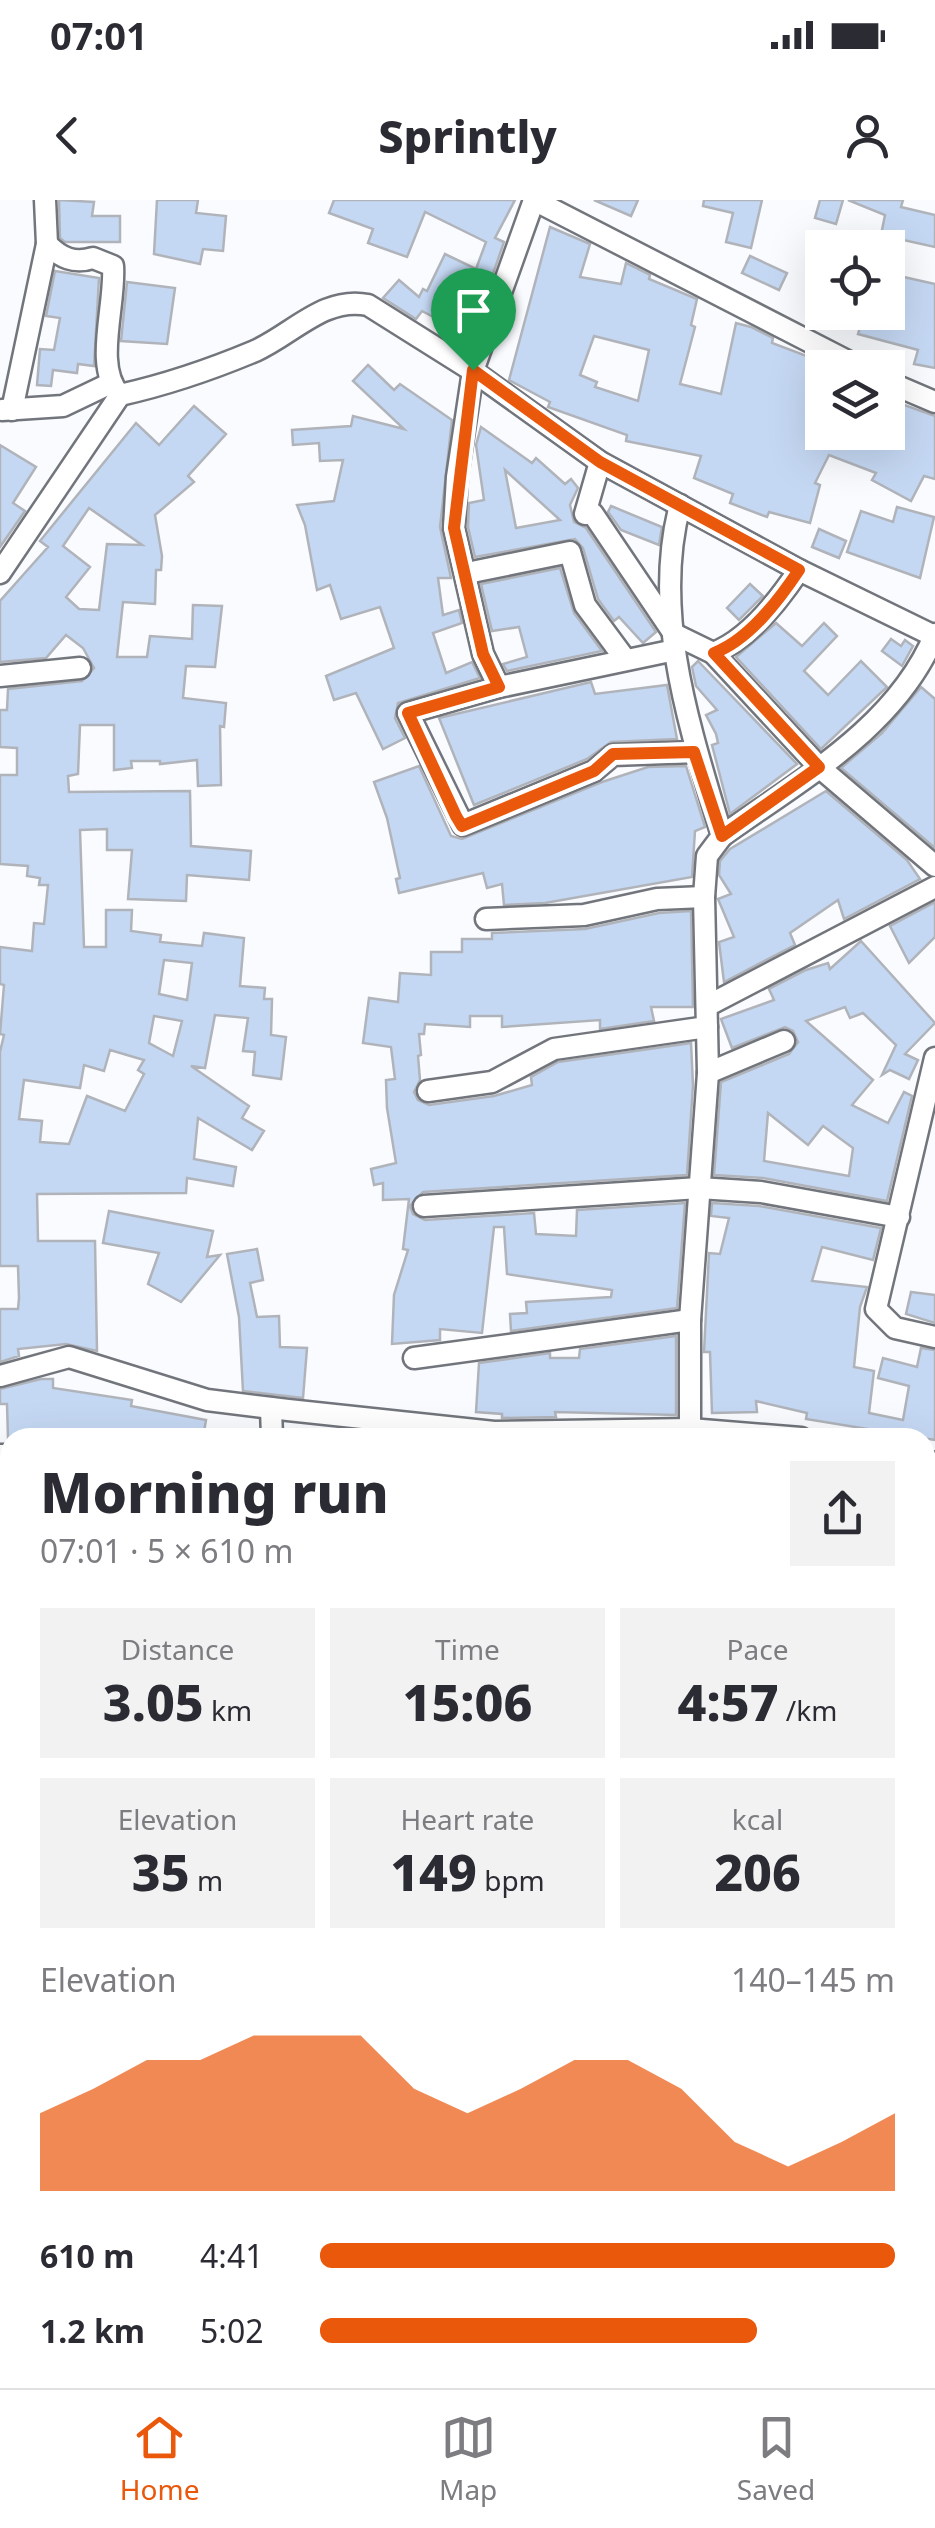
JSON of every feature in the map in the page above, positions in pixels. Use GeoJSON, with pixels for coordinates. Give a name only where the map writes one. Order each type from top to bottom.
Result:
{"type":"FeatureCollection","features":[{"type":"Feature","properties":{"kind":"street"},"geometry":{"type":"LineString","coordinates":[[45,200],[47,244],[6,410],[63,406],[257,350],[348,301],[368,305],[473,370],[600,462],[799,570],[935,635],[914,677],[894,702],[819,767],[722,836],[707,856],[704,897],[708,1073],[690,1320],[690,1428]]}},
{"type":"Feature","properties":{"kind":"street"},"geometry":{"type":"LineString","coordinates":[[499,687],[483,654],[454,528],[473,370],[534,200],[826,350]]}},
{"type":"Feature","properties":{"kind":"street"},"geometry":{"type":"LineString","coordinates":[[0,573],[114,389],[105,351],[115,294],[113,266],[93,258],[80,262],[58,255],[47,244]]}},
{"type":"Feature","properties":{"kind":"street"},"geometry":{"type":"LineString","coordinates":[[905,389],[935,402]]}},
{"type":"Feature","properties":{"kind":"street"},"geometry":{"type":"LineString","coordinates":[[600,462],[585,514],[593,514],[620,548],[674,642]]}},
{"type":"Feature","properties":{"kind":"street"},"geometry":{"type":"LineString","coordinates":[[680,505],[670,554],[674,642],[694,752],[722,836]]}},
{"type":"Feature","properties":{"kind":"street"},"geometry":{"type":"LineString","coordinates":[[466,573],[570,552],[585,604],[625,659]]}},
{"type":"Feature","properties":{"kind":"street"},"geometry":{"type":"LineString","coordinates":[[714,653],[726,648],[761,617],[799,570]]}},
{"type":"Feature","properties":{"kind":"street"},"geometry":{"type":"LineString","coordinates":[[694,752],[613,754],[594,771],[462,826],[408,713],[499,687],[625,659],[674,642],[714,653],[819,767],[935,866]]}},
{"type":"Feature","properties":{"kind":"street"},"geometry":{"type":"LineString","coordinates":[[0,676],[80,668]]}},
{"type":"Feature","properties":{"kind":"street"},"geometry":{"type":"LineString","coordinates":[[428,1091],[492,1082],[554,1048],[707,1017],[935,887]]}},
{"type":"Feature","properties":{"kind":"street"},"geometry":{"type":"LineString","coordinates":[[486,919],[584,914],[657,899],[704,897]]}},
{"type":"Feature","properties":{"kind":"street"},"geometry":{"type":"LineString","coordinates":[[708,1073],[784,1041]]}},
{"type":"Feature","properties":{"kind":"street"},"geometry":{"type":"LineString","coordinates":[[935,1058],[876,1308],[895,1328],[935,1337]]}},
{"type":"Feature","properties":{"kind":"street"},"geometry":{"type":"LineString","coordinates":[[424,1206],[700,1188],[761,1192],[899,1217]]}},
{"type":"Feature","properties":{"kind":"street"},"geometry":{"type":"LineString","coordinates":[[414,1358],[690,1320]]}},
{"type":"Feature","properties":{"kind":"street"},"geometry":{"type":"LineString","coordinates":[[0,1376],[69,1357],[207,1400],[377,1428]]}},
{"type":"Feature","properties":{"kind":"street"},"geometry":{"type":"LineString","coordinates":[[271,1408],[272,1428]]}},
{"type":"Feature","properties":{"kind":"building"},"geometry":{"type":"Polygon","coordinates":[[[59,200],[94,202],[92,216],[120,216],[120,242],[65,242],[60,238],[59,200]]]}},
{"type":"Feature","properties":{"kind":"building"},"geometry":{"type":"Polygon","coordinates":[[[157,200],[198,200],[196,213],[226,216],[223,251],[203,249],[200,264],[154,254],[157,200]]]}},
{"type":"Feature","properties":{"kind":"building"},"geometry":{"type":"Polygon","coordinates":[[[334,200],[515,200],[495,238],[504,242],[471,337],[422,311],[416,319],[383,298],[399,280],[419,297],[423,289],[427,291],[445,254],[476,269],[486,242],[425,212],[407,257],[368,243],[373,229],[329,213],[334,200]]]}},
{"type":"Feature","properties":{"kind":"building"},"geometry":{"type":"Polygon","coordinates":[[[594,200],[638,200],[631,216],[594,200]]]}},
{"type":"Feature","properties":{"kind":"building"},"geometry":{"type":"Polygon","coordinates":[[[704,200],[762,200],[751,248],[726,242],[733,213],[703,206],[704,200]]]}},
{"type":"Feature","properties":{"kind":"building"},"geometry":{"type":"Polygon","coordinates":[[[820,200],[843,200],[836,224],[815,218],[820,200]]]}},
{"type":"Feature","properties":{"kind":"building"},"geometry":{"type":"Polygon","coordinates":[[[848,200],[903,200],[901,207],[935,215],[935,247],[905,240],[905,230],[882,230],[885,215],[848,200]]]}},
{"type":"Feature","properties":{"kind":"building"},"geometry":{"type":"Polygon","coordinates":[[[550,227],[590,244],[580,277],[621,284],[626,263],[650,275],[649,279],[697,299],[691,325],[695,327],[680,384],[721,394],[736,323],[751,327],[773,338],[772,343],[805,355],[805,450],[905,450],[905,405],[935,416],[935,479],[924,476],[911,501],[872,480],[876,473],[829,455],[815,483],[820,485],[810,523],[769,512],[767,517],[730,503],[733,494],[694,478],[701,456],[626,441],[627,435],[548,407],[550,402],[509,380],[550,227]],[[594,336],[580,375],[597,382],[595,387],[638,401],[649,350],[594,336]]]}},
{"type":"Feature","properties":{"kind":"building"},"geometry":{"type":"Polygon","coordinates":[[[750,256],[787,273],[779,290],[742,273],[750,256]]]}},
{"type":"Feature","properties":{"kind":"building"},"geometry":{"type":"Polygon","coordinates":[[[55,271],[99,278],[94,366],[78,364],[77,373],[53,370],[51,386],[37,385],[40,349],[54,350],[60,318],[46,316],[55,271]]]}},
{"type":"Feature","properties":{"kind":"building"},"geometry":{"type":"Polygon","coordinates":[[[905,277],[935,284],[935,368],[914,364],[918,350],[858,334],[859,330],[905,330],[905,277]]]}},
{"type":"Feature","properties":{"kind":"building"},"geometry":{"type":"Polygon","coordinates":[[[127,282],[175,288],[167,344],[121,341],[127,282]]]}},
{"type":"Feature","properties":{"kind":"building"},"geometry":{"type":"Polygon","coordinates":[[[368,365],[394,390],[400,384],[452,420],[440,527],[451,578],[438,578],[443,615],[459,610],[462,623],[433,633],[446,673],[472,662],[480,678],[398,703],[395,718],[405,738],[383,749],[356,693],[334,700],[326,676],[394,648],[380,607],[341,619],[330,585],[317,590],[305,525],[297,505],[334,501],[343,460],[320,461],[319,443],[293,445],[292,430],[351,426],[353,416],[404,429],[353,381],[368,365]]]}},
{"type":"Feature","properties":{"kind":"building"},"geometry":{"type":"Polygon","coordinates":[[[194,406],[226,434],[188,476],[194,482],[155,515],[162,556],[161,570],[156,570],[155,604],[123,602],[117,657],[147,657],[150,636],[192,639],[193,605],[222,606],[215,667],[186,666],[183,698],[226,703],[224,727],[220,726],[221,785],[198,786],[197,760],[160,764],[131,761],[132,768],[114,770],[114,725],[80,725],[78,774],[68,776],[69,792],[190,791],[191,846],[251,851],[249,880],[187,875],[186,901],[128,899],[132,850],[107,850],[107,829],[80,830],[84,947],[106,947],[106,910],[132,910],[131,931],[161,935],[160,942],[202,946],[204,933],[244,938],[240,986],[265,988],[264,999],[272,999],[271,1035],[286,1037],[281,1079],[253,1075],[255,1052],[243,1051],[248,1018],[215,1015],[205,1068],[191,1066],[249,1106],[242,1118],[264,1131],[252,1150],[198,1118],[194,1159],[236,1167],[233,1186],[187,1178],[186,1193],[37,1194],[38,1241],[95,1241],[97,1351],[66,1344],[18,1349],[19,1356],[0,1362],[0,1309],[18,1309],[19,1298],[18,1266],[0,1266],[0,1052],[4,1035],[0,1034],[4,985],[0,984],[0,947],[32,951],[34,923],[44,924],[48,885],[39,885],[40,878],[27,876],[28,866],[0,864],[0,775],[17,775],[17,748],[0,747],[0,710],[7,710],[8,689],[82,681],[94,668],[83,648],[66,635],[46,658],[0,662],[0,601],[48,547],[40,541],[136,423],[159,445],[194,406]],[[89,508],[63,546],[90,567],[66,597],[79,609],[99,610],[107,544],[142,545],[89,508]],[[164,960],[159,994],[187,1000],[192,963],[164,960]],[[154,1016],[149,1043],[173,1056],[182,1021],[154,1016]],[[110,1050],[104,1071],[84,1065],[80,1088],[24,1080],[19,1119],[42,1121],[40,1142],[69,1144],[87,1096],[125,1111],[144,1074],[138,1070],[144,1060],[110,1050]]]}},
{"type":"Feature","properties":{"kind":"building"},"geometry":{"type":"Polygon","coordinates":[[[481,427],[532,463],[536,458],[565,484],[571,479],[578,488],[570,505],[574,522],[586,528],[656,632],[643,643],[619,617],[614,621],[598,599],[583,548],[575,539],[475,557],[468,527],[469,503],[484,500],[476,445],[481,427]],[[505,470],[516,528],[560,520],[505,470]]]}},
{"type":"Feature","properties":{"kind":"building"},"geometry":{"type":"Polygon","coordinates":[[[0,445],[36,467],[13,503],[25,511],[0,547],[0,445]]]}},
{"type":"Feature","properties":{"kind":"building"},"geometry":{"type":"Polygon","coordinates":[[[611,506],[662,527],[659,545],[621,530],[608,512],[611,506]]]}},
{"type":"Feature","properties":{"kind":"building"},"geometry":{"type":"Polygon","coordinates":[[[897,507],[934,517],[920,578],[847,552],[861,511],[893,522],[897,507]]]}},
{"type":"Feature","properties":{"kind":"building"},"geometry":{"type":"Polygon","coordinates":[[[819,529],[846,541],[839,558],[812,547],[819,529]]]}},
{"type":"Feature","properties":{"kind":"building"},"geometry":{"type":"Polygon","coordinates":[[[560,568],[574,613],[602,651],[507,671],[503,664],[527,657],[519,627],[492,631],[481,584],[560,568]]]}},
{"type":"Feature","properties":{"kind":"building"},"geometry":{"type":"Polygon","coordinates":[[[750,584],[763,596],[739,620],[727,608],[750,584]]]}},
{"type":"Feature","properties":{"kind":"building"},"geometry":{"type":"Polygon","coordinates":[[[776,623],[802,646],[824,623],[837,636],[804,671],[828,695],[861,661],[887,687],[821,749],[736,657],[776,623]]]}},
{"type":"Feature","properties":{"kind":"building"},"geometry":{"type":"Polygon","coordinates":[[[891,639],[901,646],[905,640],[913,646],[902,666],[882,651],[891,639]]]}},
{"type":"Feature","properties":{"kind":"building"},"geometry":{"type":"Polygon","coordinates":[[[698,661],[797,764],[730,814],[712,745],[718,743],[716,734],[706,715],[717,710],[696,686],[692,667],[698,661]]]}},
{"type":"Feature","properties":{"kind":"building"},"geometry":{"type":"Polygon","coordinates":[[[591,682],[595,694],[667,685],[677,739],[611,742],[587,759],[474,805],[439,718],[591,682]]]}},
{"type":"Feature","properties":{"kind":"building"},"geometry":{"type":"Polygon","coordinates":[[[921,687],[935,699],[935,848],[841,768],[882,733],[921,687]]]}},
{"type":"Feature","properties":{"kind":"building"},"geometry":{"type":"Polygon","coordinates":[[[419,766],[451,836],[462,839],[648,767],[686,766],[705,827],[695,831],[692,877],[545,903],[504,905],[502,884],[487,888],[483,873],[399,893],[396,879],[400,878],[387,818],[374,782],[419,766]]]}},
{"type":"Feature","properties":{"kind":"building"},"geometry":{"type":"Polygon","coordinates":[[[826,791],[907,860],[920,879],[844,919],[838,900],[790,933],[795,945],[724,982],[719,942],[734,937],[718,899],[731,894],[719,875],[720,861],[730,849],[826,791]]]}},
{"type":"Feature","properties":{"kind":"building"},"geometry":{"type":"Polygon","coordinates":[[[935,902],[935,937],[909,963],[890,926],[935,902]]]}},
{"type":"Feature","properties":{"kind":"building"},"geometry":{"type":"Polygon","coordinates":[[[691,911],[693,1007],[651,1007],[654,1021],[600,1029],[600,1020],[502,1027],[502,1016],[470,1016],[470,1027],[425,1024],[424,1034],[419,1034],[420,1080],[414,1092],[418,1100],[429,1105],[494,1096],[532,1085],[531,1077],[558,1062],[691,1043],[693,1085],[687,1175],[423,1192],[410,1206],[413,1214],[425,1220],[534,1213],[536,1234],[576,1236],[577,1210],[685,1203],[677,1308],[511,1331],[510,1314],[527,1313],[526,1302],[611,1297],[612,1290],[507,1274],[504,1227],[494,1227],[482,1333],[440,1329],[440,1340],[392,1344],[394,1295],[408,1250],[403,1249],[409,1199],[383,1200],[383,1183],[374,1185],[371,1169],[396,1163],[386,1080],[395,1079],[391,1047],[363,1043],[369,998],[398,1002],[400,973],[431,975],[431,952],[462,952],[462,939],[492,939],[492,933],[585,929],[659,913],[691,911]]]}},
{"type":"Feature","properties":{"kind":"building"},"geometry":{"type":"Polygon","coordinates":[[[861,941],[935,1023],[905,1054],[918,1060],[909,1079],[890,1070],[882,1075],[896,1045],[863,1013],[850,1018],[845,1007],[806,1021],[873,1080],[852,1105],[888,1123],[904,1092],[912,1096],[887,1201],[763,1178],[714,1175],[721,1082],[789,1054],[798,1042],[793,1031],[785,1027],[732,1048],[721,1019],[774,1000],[769,989],[806,970],[828,963],[830,969],[861,941]],[[768,1113],[764,1161],[849,1176],[853,1148],[823,1126],[808,1145],[768,1113]]]}},
{"type":"Feature","properties":{"kind":"building"},"geometry":{"type":"Polygon","coordinates":[[[712,1203],[759,1206],[881,1228],[873,1260],[822,1247],[812,1281],[867,1287],[860,1307],[854,1367],[874,1371],[869,1413],[903,1420],[909,1386],[878,1378],[883,1358],[917,1367],[921,1348],[935,1350],[935,1428],[861,1428],[806,1419],[807,1413],[756,1401],[757,1412],[712,1413],[710,1352],[704,1352],[709,1253],[720,1254],[729,1218],[711,1216],[712,1203]]]}},
{"type":"Feature","properties":{"kind":"building"},"geometry":{"type":"Polygon","coordinates":[[[109,1211],[213,1231],[207,1257],[220,1255],[181,1302],[148,1284],[159,1253],[103,1243],[109,1211]]]}},
{"type":"Feature","properties":{"kind":"building"},"geometry":{"type":"Polygon","coordinates":[[[257,1249],[263,1280],[250,1283],[257,1317],[279,1316],[280,1347],[307,1348],[303,1398],[243,1391],[239,1317],[227,1254],[257,1249]]]}},
{"type":"Feature","properties":{"kind":"building"},"geometry":{"type":"Polygon","coordinates":[[[911,1292],[935,1295],[935,1323],[906,1314],[911,1292]]]}},
{"type":"Feature","properties":{"kind":"building"},"geometry":{"type":"Polygon","coordinates":[[[676,1336],[676,1415],[555,1412],[556,1417],[502,1418],[502,1414],[476,1412],[479,1363],[550,1353],[550,1358],[579,1358],[580,1349],[676,1336]]]}},
{"type":"Feature","properties":{"kind":"building"},"geometry":{"type":"Polygon","coordinates":[[[53,1379],[53,1388],[132,1400],[131,1406],[206,1420],[205,1428],[8,1428],[7,1404],[0,1404],[0,1389],[53,1379]]]}},
{"type":"Feature","properties":{"kind":"route"},"geometry":{"type":"LineString","coordinates":[[473,370],[600,462],[799,570],[761,617],[726,648],[714,653],[819,767],[722,836],[694,752],[613,754],[594,771],[482,814],[462,826],[456,816],[408,713],[499,687],[483,654],[454,528],[473,370]]}}]}
